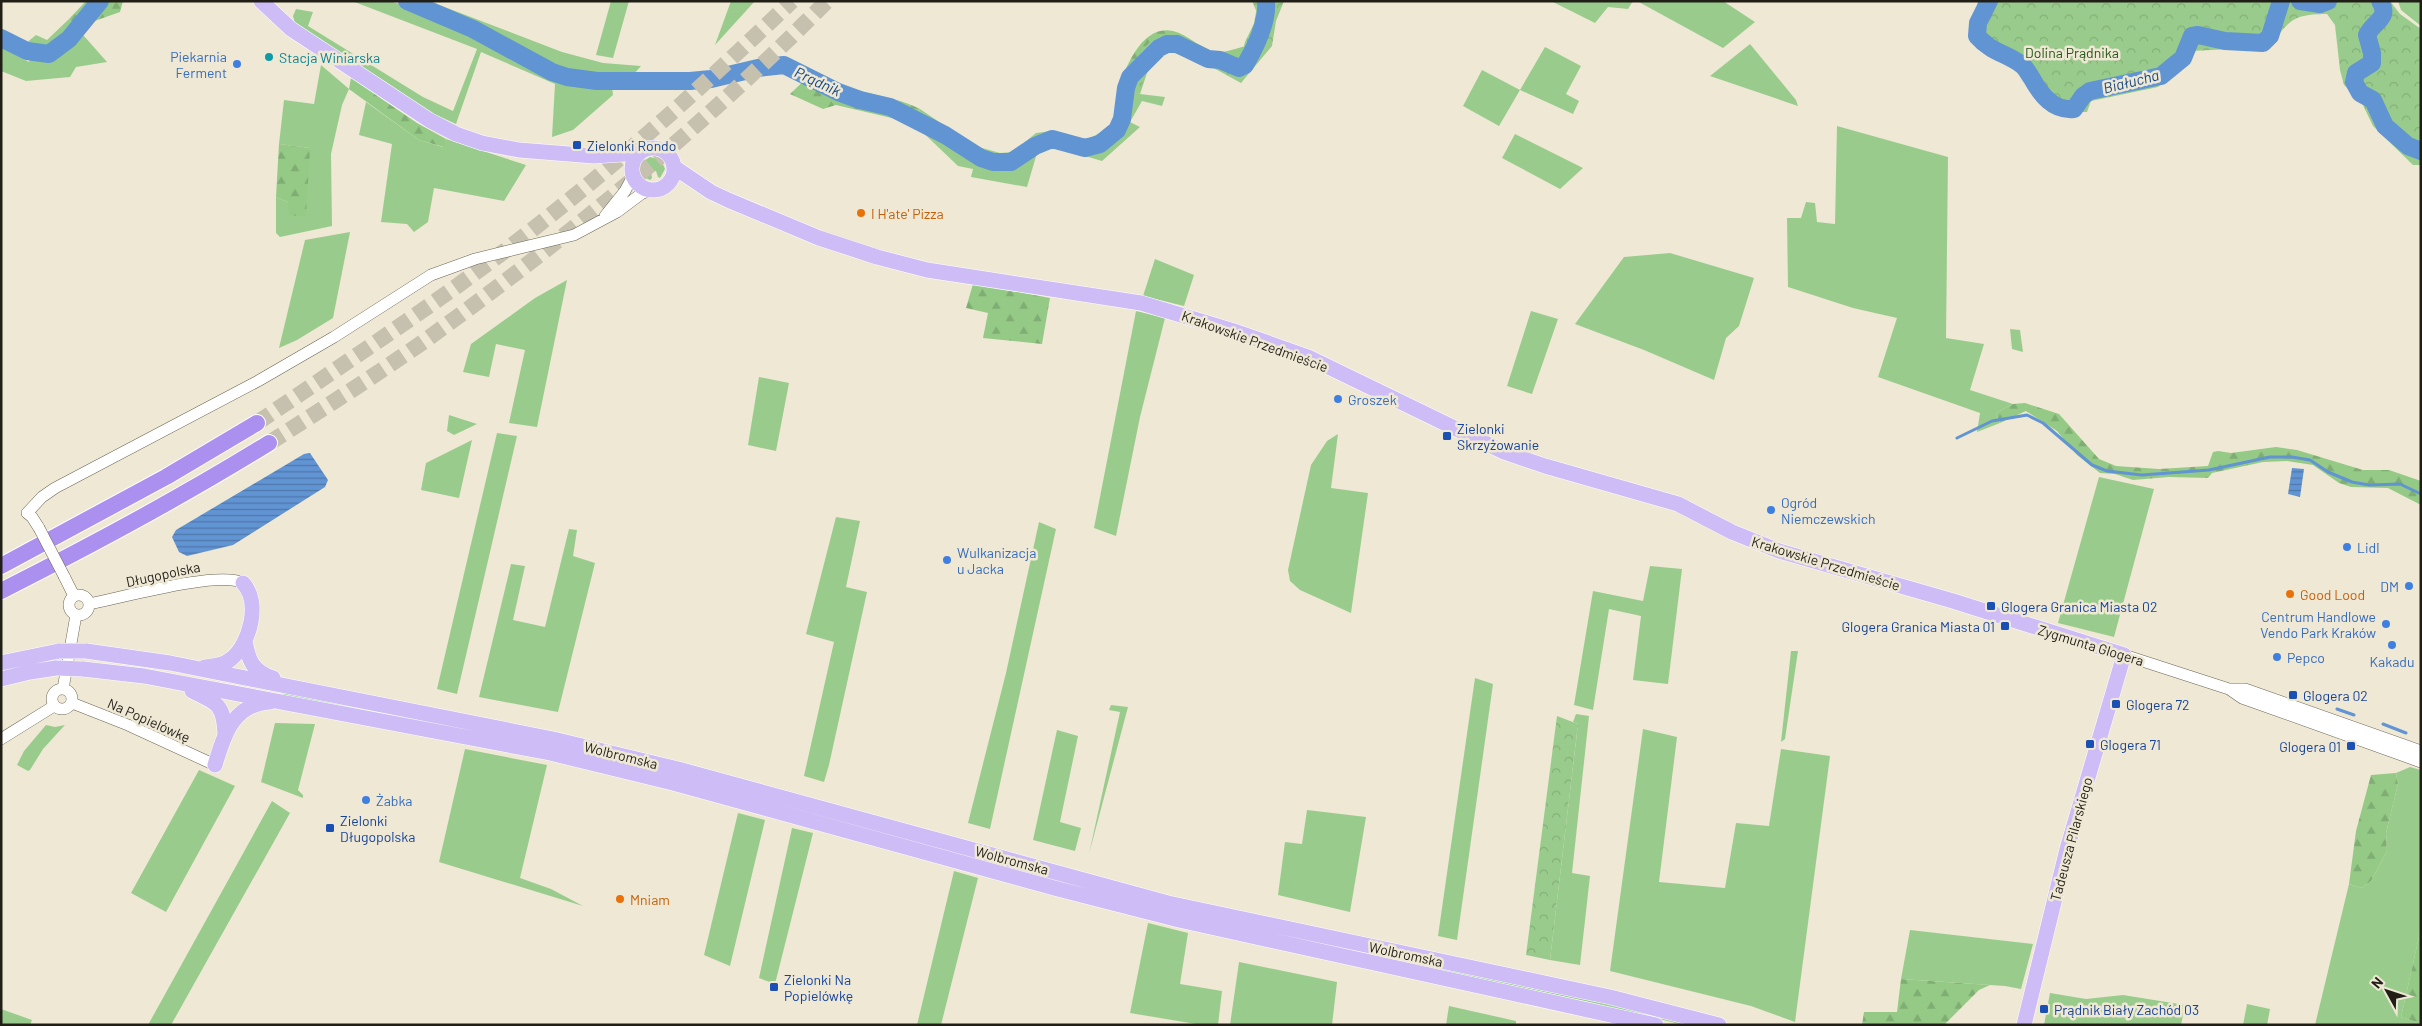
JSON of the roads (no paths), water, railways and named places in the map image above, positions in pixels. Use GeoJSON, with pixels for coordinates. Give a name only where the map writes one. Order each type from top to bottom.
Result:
{"type":"FeatureCollection","features":[{"type":"Feature","properties":{"kind":"highway"},"geometry":{"type":"LineString","coordinates":[[1,566],[166,477],[257,423]]}},
{"type":"Feature","properties":{"kind":"highway"},"geometry":{"type":"LineString","coordinates":[[1,591],[179,497],[269,443]]}},
{"type":"Feature","properties":{"kind":"highway"},"geometry":{"type":"LineString","coordinates":[[1,596],[34,575]]}},
{"type":"Feature","properties":{"kind":"main road"},"geometry":{"type":"LineString","coordinates":[[261,1],[291,29],[425,117],[456,134],[507,149],[594,156],[639,153],[650,148],[661,150],[670,157],[674,167],[672,178],[658,190],[650,190],[640,186],[624,166],[594,156]]}},
{"type":"Feature","properties":{"kind":"main road"},"geometry":{"type":"LineString","coordinates":[[632,174],[632,164],[639,153]]}},
{"type":"Feature","properties":{"kind":"main road","name":"Krakowskie Przedmieście"},"geometry":{"type":"LineString","coordinates":[[674,167],[711,192]]}},
{"type":"Feature","properties":{"kind":"main road","name":"Krakowskie Przedmieście"},"geometry":{"type":"LineString","coordinates":[[666,185],[676,184],[711,192],[819,238],[877,257],[927,270],[1141,303],[1240,333],[1308,357],[1504,452],[1545,466],[1678,504],[1732,532],[1779,551],[1953,601]]}},
{"type":"Feature","properties":{"kind":"main road"},"geometry":{"type":"LineString","coordinates":[[196,668],[226,663],[233,658],[245,640],[251,615],[251,603],[250,595],[243,583]]}},
{"type":"Feature","properties":{"kind":"main road","name":"Zygmunta Glogera"},"geometry":{"type":"LineString","coordinates":[[1953,601],[2124,655]]}},
{"type":"Feature","properties":{"kind":"main road"},"geometry":{"type":"LineString","coordinates":[[245,640],[248,658],[256,670],[308,690]]}},
{"type":"Feature","properties":{"kind":"main road"},"geometry":{"type":"LineString","coordinates":[[1,663],[59,651],[86,651],[134,656],[308,690]]}},
{"type":"Feature","properties":{"kind":"main road","name":"Tadeusza Pilarskiego"},"geometry":{"type":"LineString","coordinates":[[2024,1025],[2067,849],[2124,655]]}},
{"type":"Feature","properties":{"kind":"main road","name":"Wolbromska"},"geometry":{"type":"LineString","coordinates":[[1,679],[56,668],[83,669],[172,681],[550,753],[673,783],[1048,887],[1179,920],[1656,1025]]}},
{"type":"Feature","properties":{"kind":"main road"},"geometry":{"type":"LineString","coordinates":[[172,681],[218,705],[224,717],[225,735]]}},
{"type":"Feature","properties":{"kind":"main road","name":"Wolbromska"},"geometry":{"type":"LineString","coordinates":[[308,690],[579,745],[697,774],[1168,903],[1610,997],[1719,1025]]}},
{"type":"Feature","properties":{"kind":"main road"},"geometry":{"type":"LineString","coordinates":[[215,765],[225,735],[234,718],[252,705],[281,702]]}},
{"type":"Feature","properties":{"kind":"street"},"geometry":{"type":"LineString","coordinates":[[601,221],[625,191],[632,174]]}},
{"type":"Feature","properties":{"kind":"street"},"geometry":{"type":"LineString","coordinates":[[74,596],[39,528],[32,517],[26,513],[42,497],[55,488],[258,381],[334,337],[424,278],[475,259],[563,238],[618,212],[641,194],[650,190]]}},
{"type":"Feature","properties":{"kind":"street","name":"Długopolska"},"geometry":{"type":"LineString","coordinates":[[89,604],[208,579],[232,578],[243,583]]}},
{"type":"Feature","properties":{"kind":"street"},"geometry":{"type":"LineString","coordinates":[[74,596],[84,596],[89,604],[86,613],[76,615],[71,612],[68,607],[74,596]]}},
{"type":"Feature","properties":{"kind":"street"},"geometry":{"type":"LineString","coordinates":[[63,689],[76,615]]}},
{"type":"Feature","properties":{"kind":"street","name":"Zygmunta Glogera"},"geometry":{"type":"LineString","coordinates":[[2124,655],[2229,689],[2242,698],[2421,762]]}},
{"type":"Feature","properties":{"kind":"street"},"geometry":{"type":"LineString","coordinates":[[54,706],[63,709],[72,703],[71,694],[63,689]]}},
{"type":"Feature","properties":{"kind":"street"},"geometry":{"type":"LineString","coordinates":[[54,706],[52,699],[54,693],[63,689]]}},
{"type":"Feature","properties":{"kind":"street","name":"Zygmunta Glogera"},"geometry":{"type":"LineString","coordinates":[[2229,689],[2245,689],[2421,751]]}},
{"type":"Feature","properties":{"kind":"street","name":"Na Popielówkę"},"geometry":{"type":"LineString","coordinates":[[72,703],[128,725],[215,765]]}},
{"type":"Feature","properties":{"kind":"street"},"geometry":{"type":"LineString","coordinates":[[1,739],[54,706]]}},
{"type":"Feature","properties":{"kind":"water"},"geometry":{"type":"Polygon","coordinates":[[[310,453],[328,480],[325,487],[233,545],[187,556],[179,552],[172,537],[176,530],[304,454],[310,453]]]}},
{"type":"Feature","properties":{"kind":"water"},"geometry":{"type":"Polygon","coordinates":[[[2292,468],[2304,469],[2300,497],[2288,494],[2292,468]]]}},
{"type":"Feature","properties":{"kind":"waterway","name":"Prądnik"},"geometry":{"type":"LineString","coordinates":[[1,38],[27,51],[49,54],[69,39],[100,1]]}},
{"type":"Feature","properties":{"kind":"waterway","name":"Prądnik"},"geometry":{"type":"LineString","coordinates":[[407,1],[473,29],[552,72],[567,77],[597,81],[690,81],[711,79],[758,68],[784,65],[838,92],[860,100],[890,107],[945,135],[981,158],[993,162],[1011,162],[1035,146],[1052,139],[1085,148],[1100,144],[1117,130],[1122,119],[1126,88],[1130,77],[1159,48],[1167,44],[1177,44],[1208,59],[1220,60],[1239,68],[1245,65],[1257,43],[1263,26],[1266,1]]}},
{"type":"Feature","properties":{"kind":"waterway","name":"Białucha"},"geometry":{"type":"LineString","coordinates":[[1989,1],[1978,23],[1977,36],[1988,46],[2023,66],[2043,96],[2054,104],[2067,109],[2074,109],[2083,96],[2090,91],[2161,76],[2183,58],[2192,36],[2198,35],[2225,41],[2263,43],[2270,36],[2281,1]]}},
{"type":"Feature","properties":{"kind":"waterway","name":"Białucha"},"geometry":{"type":"LineString","coordinates":[[2300,1],[2320,4],[2328,1]]}},
{"type":"Feature","properties":{"kind":"waterway","name":"Białucha"},"geometry":{"type":"LineString","coordinates":[[2380,1],[2383,7],[2382,16],[2367,35],[2372,53],[2372,63],[2356,73],[2354,82],[2360,93],[2373,100],[2385,126],[2408,146],[2421,151]]}},
{"type":"Feature","properties":{"kind":"waterway"},"geometry":{"type":"LineString","coordinates":[[1957,438],[1992,421],[2027,415],[2043,423],[2092,465],[2107,471],[2142,475],[2209,470],[2270,457],[2292,457],[2310,460],[2328,472],[2352,482],[2369,485],[2400,484],[2421,494]]}},
{"type":"Feature","properties":{"kind":"waterway"},"geometry":{"type":"LineString","coordinates":[[2337,709],[2354,715]]}},
{"type":"Feature","properties":{"kind":"waterway"},"geometry":{"type":"LineString","coordinates":[[2383,724],[2406,733]]}},
{"type":"Feature","properties":{"kind":"tunnel"},"geometry":{"type":"LineString","coordinates":[[257,423],[442,297],[540,224],[650,132],[792,1]]}},
{"type":"Feature","properties":{"kind":"tunnel"},"geometry":{"type":"LineString","coordinates":[[269,443],[423,342],[581,222],[633,180],[732,93],[827,1]]}},
{"type":"Feature","properties":{"kind":"place","name":"Stacja Winiarska"},"geometry":{"type":"Point","coordinates":[269,57]}},
{"type":"Feature","properties":{"kind":"place","name":"Piekarnia Ferment"},"geometry":{"type":"Point","coordinates":[237,64]}},
{"type":"Feature","properties":{"kind":"place","name":"Zielonki Rondo"},"geometry":{"type":"Point","coordinates":[577,145]}},
{"type":"Feature","properties":{"kind":"place","name":"I H'ate' Pizza"},"geometry":{"type":"Point","coordinates":[861,213]}},
{"type":"Feature","properties":{"kind":"place","name":"Groszek"},"geometry":{"type":"Point","coordinates":[1338,399]}},
{"type":"Feature","properties":{"kind":"place","name":"Zielonki Skrzyżowanie"},"geometry":{"type":"Point","coordinates":[1447,436]}},
{"type":"Feature","properties":{"kind":"place","name":"Ogród Niemczewskich"},"geometry":{"type":"Point","coordinates":[1771,510]}},
{"type":"Feature","properties":{"kind":"place","name":"Lidl"},"geometry":{"type":"Point","coordinates":[2347,547]}},
{"type":"Feature","properties":{"kind":"place","name":"Wulkanizacja u Jacka"},"geometry":{"type":"Point","coordinates":[947,560]}},
{"type":"Feature","properties":{"kind":"place","name":"DM"},"geometry":{"type":"Point","coordinates":[2409,586]}},
{"type":"Feature","properties":{"kind":"place","name":"Good Lood"},"geometry":{"type":"Point","coordinates":[2290,594]}},
{"type":"Feature","properties":{"kind":"place","name":"Glogera Granica Miasta 02"},"geometry":{"type":"Point","coordinates":[1991,606]}},
{"type":"Feature","properties":{"kind":"place","name":"Centrum Handlowe Vendo Park Kraków"},"geometry":{"type":"Point","coordinates":[2386,624]}},
{"type":"Feature","properties":{"kind":"place","name":"Glogera Granica Miasta 01"},"geometry":{"type":"Point","coordinates":[2005,626]}},
{"type":"Feature","properties":{"kind":"place","name":"Kakadu"},"geometry":{"type":"Point","coordinates":[2392,645]}},
{"type":"Feature","properties":{"kind":"place","name":"Pepco"},"geometry":{"type":"Point","coordinates":[2277,657]}},
{"type":"Feature","properties":{"kind":"place","name":"Glogera 02"},"geometry":{"type":"Point","coordinates":[2293,695]}},
{"type":"Feature","properties":{"kind":"place","name":"Glogera 72"},"geometry":{"type":"Point","coordinates":[2116,704]}},
{"type":"Feature","properties":{"kind":"place","name":"Glogera 71"},"geometry":{"type":"Point","coordinates":[2090,744]}},
{"type":"Feature","properties":{"kind":"place","name":"Glogera 01"},"geometry":{"type":"Point","coordinates":[2351,746]}},
{"type":"Feature","properties":{"kind":"place","name":"Żabka"},"geometry":{"type":"Point","coordinates":[366,800]}},
{"type":"Feature","properties":{"kind":"place","name":"Zielonki Długopolska"},"geometry":{"type":"Point","coordinates":[330,828]}},
{"type":"Feature","properties":{"kind":"place","name":"Mniam"},"geometry":{"type":"Point","coordinates":[620,899]}},
{"type":"Feature","properties":{"kind":"place","name":"Zielonki Na Popielówkę"},"geometry":{"type":"Point","coordinates":[774,987]}},
{"type":"Feature","properties":{"kind":"place","name":"Prądnik Biały Zachód 03"},"geometry":{"type":"Point","coordinates":[2044,1009]}},
{"type":"Feature","properties":{"kind":"park label","name":"Dolina Prądnika"},"geometry":{"type":"Point","coordinates":[2072,52]}}]}
